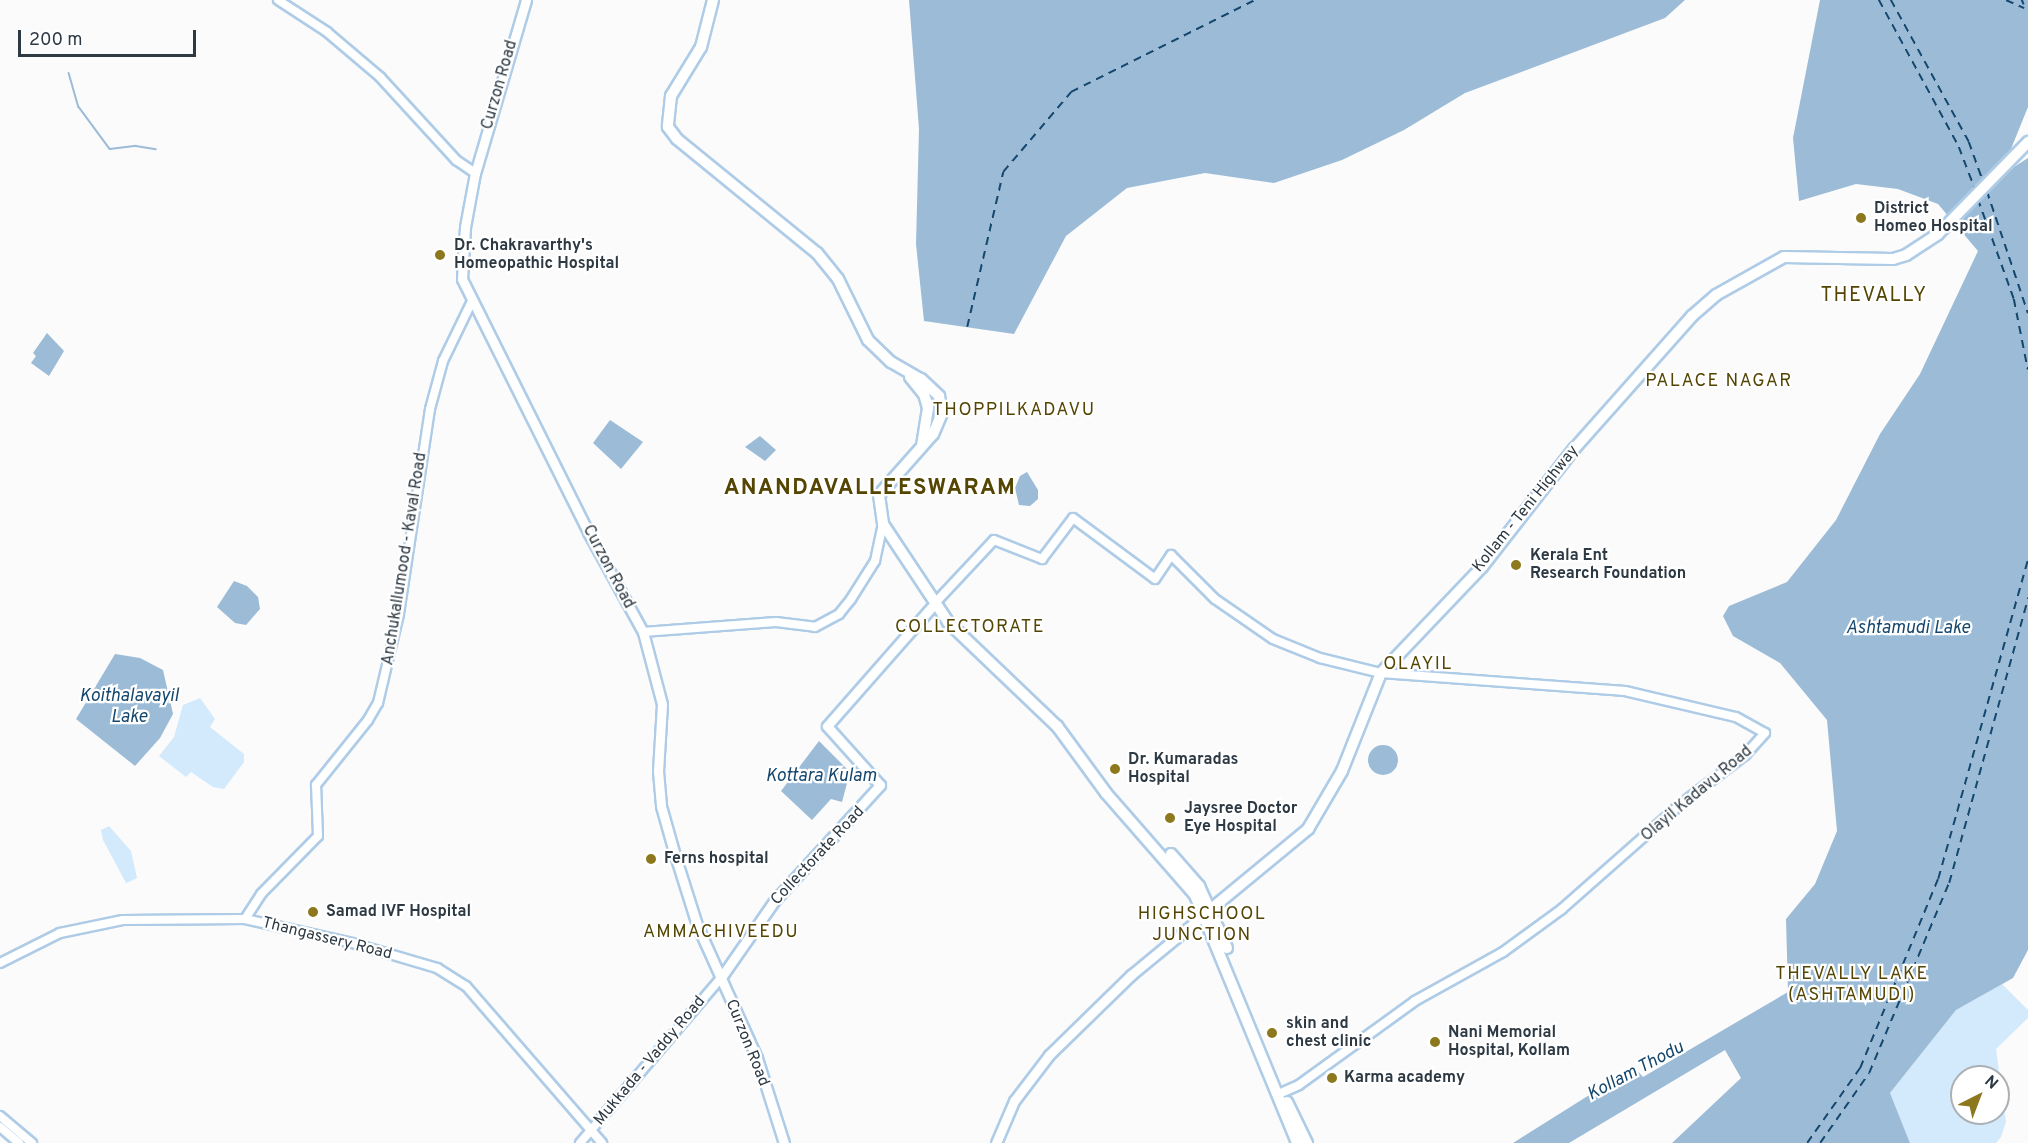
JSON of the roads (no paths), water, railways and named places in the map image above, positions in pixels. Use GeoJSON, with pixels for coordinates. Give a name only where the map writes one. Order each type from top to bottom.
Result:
{"type":"FeatureCollection","features":[{"type":"Feature","properties":{"kind":"main road","name":"Curzon Road"},"geometry":{"type":"LineString","coordinates":[[526,0],[475,173],[462,262],[462,279],[643,632],[662,704],[658,771],[661,806],[697,925],[753,1048],[784,1143]]}},
{"type":"Feature","properties":{"kind":"main road"},"geometry":{"type":"LineString","coordinates":[[713,0],[701,47],[671,96],[668,127],[677,139],[817,253],[838,279],[868,340],[904,369],[933,388],[941,403],[940,419],[921,447],[879,495],[883,524],[935,603],[946,615],[952,616],[1048,707],[1133,814],[1187,869],[1208,912],[1297,1143]]}},
{"type":"Feature","properties":{"kind":"main road","name":"Kollam - Teni Highway"},"geometry":{"type":"LineString","coordinates":[[1208,912],[1308,830],[1342,771],[1381,673],[1506,539],[1544,486],[1642,371],[1716,295],[1784,257],[1893,259],[1938,234],[2026,144]]}},
{"type":"Feature","properties":{"kind":"main road","name":"Collectorate Road"},"geometry":{"type":"LineString","coordinates":[[720,979],[775,900],[880,785],[827,726],[935,603]]}},
{"type":"Feature","properties":{"kind":"main road"},"geometry":{"type":"LineString","coordinates":[[996,1143],[1014,1101],[1048,1055],[1131,975],[1208,912]]}},
{"type":"Feature","properties":{"kind":"main road"},"geometry":{"type":"LineString","coordinates":[[1280,1095],[1306,1143]]}},
{"type":"Feature","properties":{"kind":"street"},"geometry":{"type":"LineString","coordinates":[[279,0],[327,32],[380,77],[456,160],[475,173]]}},
{"type":"Feature","properties":{"kind":"street","name":"Anchukallumood - Kaval Road"},"geometry":{"type":"LineString","coordinates":[[245,919],[261,894],[318,836],[316,785],[368,720],[378,703],[400,605],[430,409],[444,361],[472,301]]}},
{"type":"Feature","properties":{"kind":"street"},"geometry":{"type":"LineString","coordinates":[[935,603],[994,540],[1042,559],[1073,518],[1155,579],[1171,555],[1215,599],[1273,639],[1320,657],[1381,673]]}},
{"type":"Feature","properties":{"kind":"street"},"geometry":{"type":"LineString","coordinates":[[643,632],[776,622],[815,627],[828,620],[851,599],[875,561],[883,524]]}},
{"type":"Feature","properties":{"kind":"street","name":"Olayil Kadavu Road"},"geometry":{"type":"LineString","coordinates":[[1280,1095],[1415,1001],[1503,952],[1562,909],[1681,804],[1765,735],[1736,717],[1625,691],[1381,673]]}},
{"type":"Feature","properties":{"kind":"street","name":"Thangassery Road"},"geometry":{"type":"LineString","coordinates":[[0,963],[60,933],[123,920],[245,919],[352,943],[453,976],[603,1143]]}},
{"type":"Feature","properties":{"kind":"street","name":"Mukkada - Vaddy Road"},"geometry":{"type":"LineString","coordinates":[[580,1143],[720,979]]}},
{"type":"Feature","properties":{"kind":"street"},"geometry":{"type":"LineString","coordinates":[[0,1116],[32,1143]]}},
{"type":"Feature","properties":{"kind":"street"},"geometry":{"type":"LineString","coordinates":[[0,1126],[19,1143]]}},
{"type":"Feature","properties":{"kind":"water"},"geometry":{"type":"Polygon","coordinates":[[[909,0],[1685,0],[1665,18],[1465,93],[1404,130],[1342,160],[1274,183],[1205,173],[1127,188],[1066,236],[1014,334],[924,321],[916,244],[919,129],[909,0]]]}},
{"type":"Feature","properties":{"kind":"water","name":"Ashtamudi Lake"},"geometry":{"type":"Polygon","coordinates":[[[1820,0],[2028,0],[2028,107],[2000,176],[2028,158],[2028,950],[2013,978],[1956,1010],[1890,1093],[1910,1143],[1672,1143],[1741,1078],[1725,1050],[1569,1143],[1513,1143],[1634,1067],[1643,1077],[1788,992],[1786,919],[1815,884],[1837,831],[1827,720],[1780,663],[1733,636],[1723,616],[1729,606],[1787,582],[1836,520],[1880,434],[1920,374],[1978,251],[1938,204],[1898,189],[1856,184],[1799,201],[1793,138],[1820,0]]]}},
{"type":"Feature","properties":{"kind":"water"},"geometry":{"type":"Polygon","coordinates":[[[47,333],[64,351],[49,376],[31,363],[36,356],[33,353],[47,333]]]}},
{"type":"Feature","properties":{"kind":"water"},"geometry":{"type":"Polygon","coordinates":[[[610,420],[643,442],[621,469],[593,443],[610,420]]]}},
{"type":"Feature","properties":{"kind":"water"},"geometry":{"type":"Polygon","coordinates":[[[760,436],[776,450],[765,461],[745,447],[760,436]]]}},
{"type":"Feature","properties":{"kind":"water"},"geometry":{"type":"Polygon","coordinates":[[[1027,472],[1038,490],[1038,499],[1030,506],[1019,505],[1015,488],[1020,476],[1027,472]]]}},
{"type":"Feature","properties":{"kind":"water"},"geometry":{"type":"Polygon","coordinates":[[[234,581],[247,586],[258,597],[260,609],[246,625],[235,623],[217,607],[234,581]]]}},
{"type":"Feature","properties":{"kind":"water","name":"Koithalavayil Lake"},"geometry":{"type":"Polygon","coordinates":[[[115,654],[140,658],[163,670],[173,714],[160,738],[135,766],[76,719],[115,654]]]}},
{"type":"Feature","properties":{"kind":"water","name":"Kottara Kulam"},"geometry":{"type":"Polygon","coordinates":[[[819,741],[850,772],[842,802],[831,799],[812,820],[781,791],[819,741]]]}},
{"type":"Feature","properties":{"kind":"water"},"geometry":{"type":"Polygon","coordinates":[[[1383,745],[1394,749],[1398,760],[1394,771],[1383,775],[1372,771],[1368,760],[1372,749],[1383,745]]]}},
{"type":"Feature","properties":{"kind":"waterway"},"geometry":{"type":"LineString","coordinates":[[69,73],[79,107],[110,149],[136,146],[156,149]]}},
{"type":"Feature","properties":{"kind":"place","name":"District Homeo Hospital"},"geometry":{"type":"Point","coordinates":[1861,218]}},
{"type":"Feature","properties":{"kind":"place","name":"Dr. Chakravarthy's Homeopathic Hospital"},"geometry":{"type":"Point","coordinates":[440,255]}},
{"type":"Feature","properties":{"kind":"place","name":"Kerala Ent Research Foundation"},"geometry":{"type":"Point","coordinates":[1516,565]}},
{"type":"Feature","properties":{"kind":"place","name":"Dr. Kumaradas Hospital"},"geometry":{"type":"Point","coordinates":[1115,769]}},
{"type":"Feature","properties":{"kind":"place","name":"Jaysree Doctor Eye Hospital"},"geometry":{"type":"Point","coordinates":[1170,818]}},
{"type":"Feature","properties":{"kind":"place","name":"Ferns hospital"},"geometry":{"type":"Point","coordinates":[651,859]}},
{"type":"Feature","properties":{"kind":"place","name":"Samad IVF Hospital"},"geometry":{"type":"Point","coordinates":[313,912]}},
{"type":"Feature","properties":{"kind":"place","name":"skin and chest clinic"},"geometry":{"type":"Point","coordinates":[1272,1033]}},
{"type":"Feature","properties":{"kind":"place","name":"Nani Memorial Hospital, Kollam"},"geometry":{"type":"Point","coordinates":[1435,1042]}},
{"type":"Feature","properties":{"kind":"place","name":"Karma academy"},"geometry":{"type":"Point","coordinates":[1332,1078]}},
{"type":"Feature","properties":{"kind":"district","name":"THEVALLY"},"geometry":{"type":"Point","coordinates":[1874,296]}},
{"type":"Feature","properties":{"kind":"district","name":"PALACE NAGAR"},"geometry":{"type":"Point","coordinates":[1719,382]}},
{"type":"Feature","properties":{"kind":"district","name":"THOPPILKADAVU"},"geometry":{"type":"Point","coordinates":[1014,411]}},
{"type":"Feature","properties":{"kind":"district","name":"ANANDAVALLEESWARAM"},"geometry":{"type":"Point","coordinates":[870,489]}},
{"type":"Feature","properties":{"kind":"district","name":"COLLECTORATE"},"geometry":{"type":"Point","coordinates":[970,628]}},
{"type":"Feature","properties":{"kind":"district","name":"OLAYIL"},"geometry":{"type":"Point","coordinates":[1418,665]}},
{"type":"Feature","properties":{"kind":"district","name":"HIGHSCHOOL JUNCTION"},"geometry":{"type":"Point","coordinates":[1202,926]}},
{"type":"Feature","properties":{"kind":"district","name":"AMMACHIVEEDU"},"geometry":{"type":"Point","coordinates":[721,933]}},
{"type":"Feature","properties":{"kind":"district","name":"THEVALLY LAKE (ASHTAMUDI)"},"geometry":{"type":"Point","coordinates":[1852,986]}},
{"type":"Feature","properties":{"kind":"water label","name":"Kollam Thodu"},"geometry":{"type":"Point","coordinates":[1636,1072]}}]}
